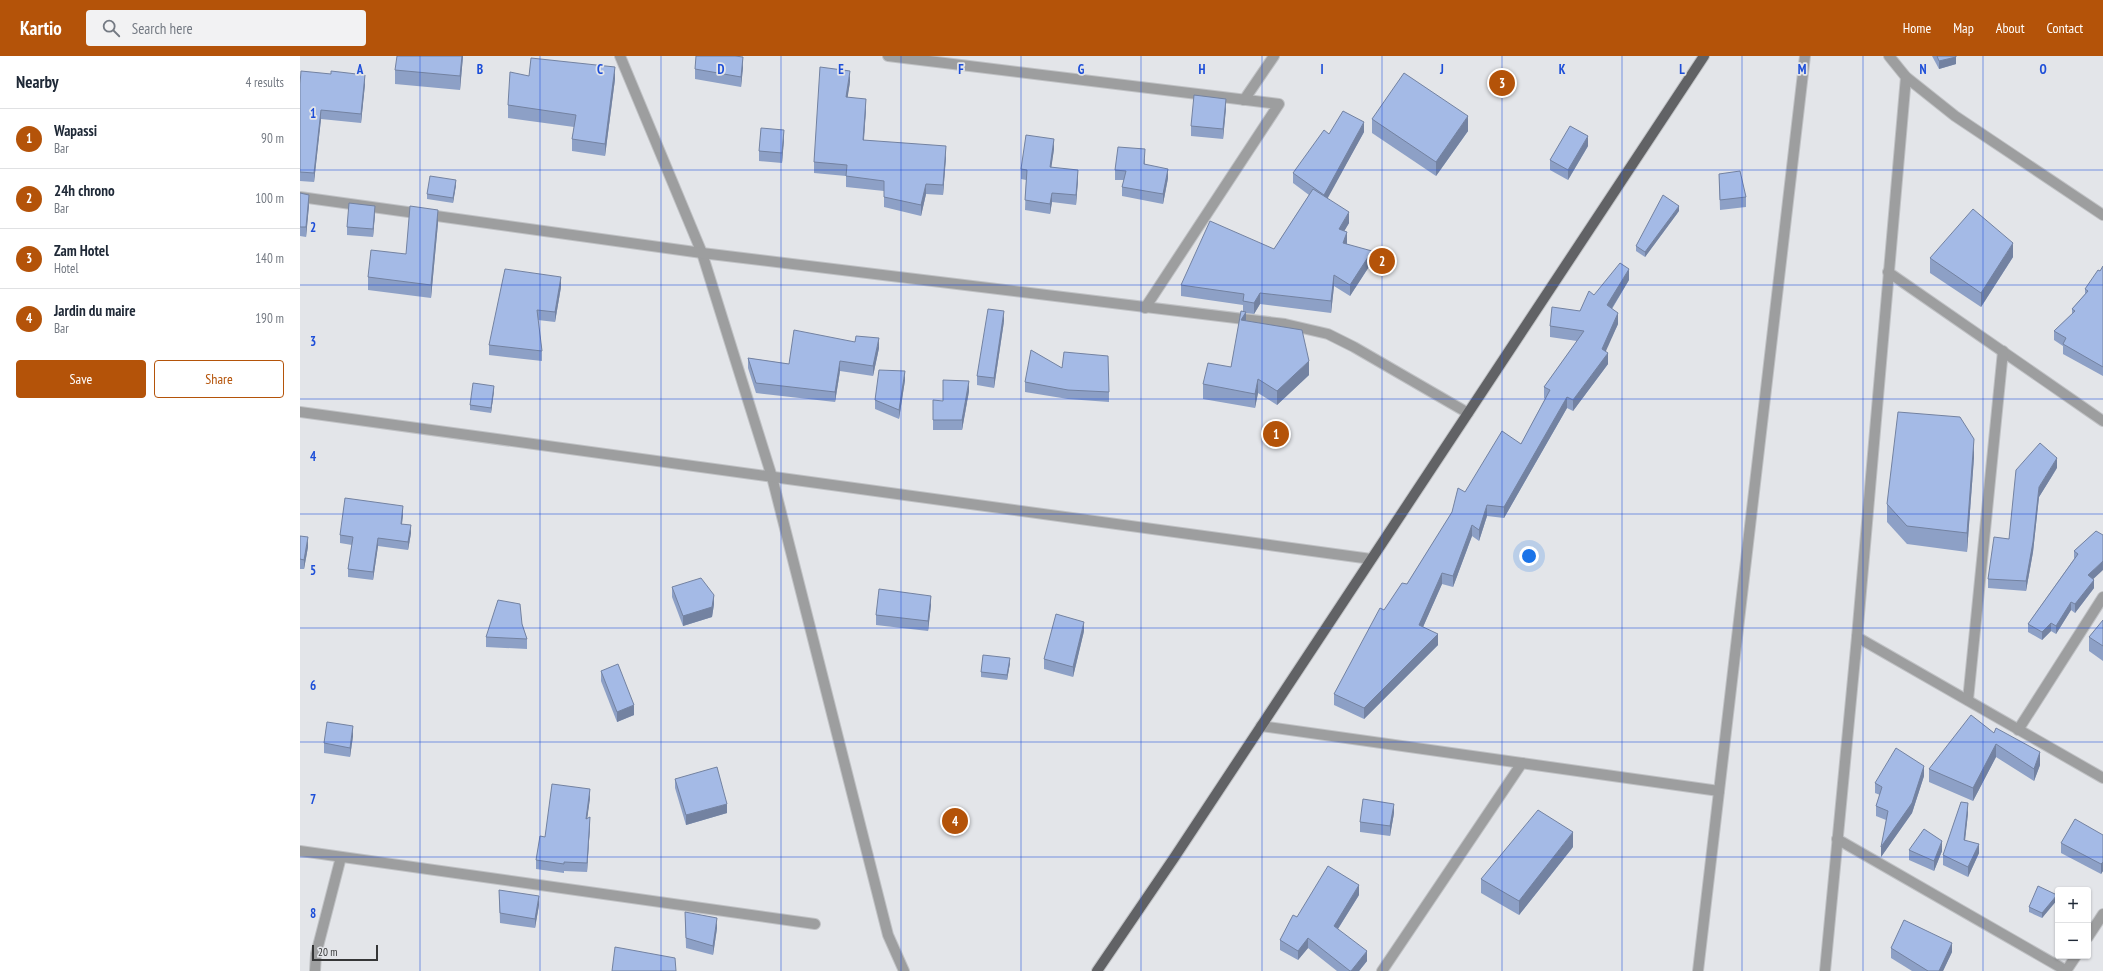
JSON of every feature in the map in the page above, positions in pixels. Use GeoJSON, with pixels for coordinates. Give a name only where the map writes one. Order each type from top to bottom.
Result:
{"type":"FeatureCollection","features":[{"type":"Feature","properties":{"kind":"main road"},"geometry":{"type":"LineString","coordinates":[[1097,971],[1262,726],[1704,56]]}},
{"type":"Feature","properties":{"kind":"street"},"geometry":{"type":"LineString","coordinates":[[620,56],[702,253],[772,477],[888,935],[904,971]]}},
{"type":"Feature","properties":{"kind":"street"},"geometry":{"type":"LineString","coordinates":[[888,56],[910,57],[1279,104],[1145,308]]}},
{"type":"Feature","properties":{"kind":"street"},"geometry":{"type":"LineString","coordinates":[[1244,100],[1274,56]]}},
{"type":"Feature","properties":{"kind":"street"},"geometry":{"type":"LineString","coordinates":[[1698,971],[1805,56]]}},
{"type":"Feature","properties":{"kind":"street"},"geometry":{"type":"LineString","coordinates":[[1889,56],[1906,76],[1955,116],[2103,215]]}},
{"type":"Feature","properties":{"kind":"street"},"geometry":{"type":"LineString","coordinates":[[1825,971],[1857,637],[1906,76]]}},
{"type":"Feature","properties":{"kind":"street"},"geometry":{"type":"LineString","coordinates":[[300,197],[702,253],[1285,324],[1328,334],[1354,347],[1468,413]]}},
{"type":"Feature","properties":{"kind":"street"},"geometry":{"type":"LineString","coordinates":[[1888,272],[2103,421]]}},
{"type":"Feature","properties":{"kind":"street"},"geometry":{"type":"LineString","coordinates":[[1968,700],[2003,351]]}},
{"type":"Feature","properties":{"kind":"street"},"geometry":{"type":"LineString","coordinates":[[300,412],[1371,559]]}},
{"type":"Feature","properties":{"kind":"street"},"geometry":{"type":"LineString","coordinates":[[2018,730],[2103,597]]}},
{"type":"Feature","properties":{"kind":"street"},"geometry":{"type":"LineString","coordinates":[[1857,637],[2103,778]]}},
{"type":"Feature","properties":{"kind":"street"},"geometry":{"type":"LineString","coordinates":[[1262,726],[1719,791]]}},
{"type":"Feature","properties":{"kind":"street"},"geometry":{"type":"LineString","coordinates":[[1382,971],[1522,762]]}},
{"type":"Feature","properties":{"kind":"street"},"geometry":{"type":"LineString","coordinates":[[1837,839],[2066,971],[2074,959]]}},
{"type":"Feature","properties":{"kind":"street"},"geometry":{"type":"LineString","coordinates":[[300,851],[816,924]]}},
{"type":"Feature","properties":{"kind":"street"},"geometry":{"type":"LineString","coordinates":[[315,971],[316,954],[341,857]]}},
{"type":"Feature","properties":{"kind":"street"},"geometry":{"type":"LineString","coordinates":[[2091,932],[2103,914]]}},
{"type":"Feature","properties":{"kind":"building"},"geometry":{"type":"Polygon","coordinates":[[[397,56],[462,56],[460,76],[395,70],[397,56]]]}},
{"type":"Feature","properties":{"kind":"building"},"geometry":{"type":"Polygon","coordinates":[[[696,56],[743,57],[741,77],[695,69],[696,56]]]}},
{"type":"Feature","properties":{"kind":"building"},"geometry":{"type":"Polygon","coordinates":[[[1937,56],[1956,56],[1956,57],[1939,61],[1937,56]]]}},
{"type":"Feature","properties":{"kind":"building"},"geometry":{"type":"Polygon","coordinates":[[[531,58],[615,67],[605,144],[572,139],[576,115],[508,105],[510,72],[529,76],[531,58]]]}},
{"type":"Feature","properties":{"kind":"building"},"geometry":{"type":"Polygon","coordinates":[[[820,67],[850,71],[846,97],[866,99],[863,140],[946,146],[943,185],[926,184],[921,205],[884,197],[884,181],[846,176],[847,165],[814,162],[820,67]]]}},
{"type":"Feature","properties":{"kind":"building"},"geometry":{"type":"Polygon","coordinates":[[[301,71],[331,74],[331,71],[365,75],[361,114],[321,110],[314,173],[300,172],[301,71]]]}},
{"type":"Feature","properties":{"kind":"building"},"geometry":{"type":"Polygon","coordinates":[[[1404,73],[1468,116],[1436,162],[1372,119],[1404,73]]]}},
{"type":"Feature","properties":{"kind":"building"},"geometry":{"type":"Polygon","coordinates":[[[1194,95],[1226,99],[1223,129],[1191,126],[1194,95]]]}},
{"type":"Feature","properties":{"kind":"building"},"geometry":{"type":"Polygon","coordinates":[[[1343,111],[1364,122],[1324,195],[1293,173],[1324,130],[1329,134],[1343,111]]]}},
{"type":"Feature","properties":{"kind":"building"},"geometry":{"type":"Polygon","coordinates":[[[1570,126],[1588,136],[1568,170],[1550,160],[1570,126]]]}},
{"type":"Feature","properties":{"kind":"building"},"geometry":{"type":"Polygon","coordinates":[[[761,128],[784,130],[782,153],[759,151],[761,128]]]}},
{"type":"Feature","properties":{"kind":"building"},"geometry":{"type":"Polygon","coordinates":[[[1026,135],[1054,139],[1050,167],[1078,170],[1076,195],[1052,193],[1050,204],[1025,200],[1027,170],[1021,169],[1026,135]]]}},
{"type":"Feature","properties":{"kind":"building"},"geometry":{"type":"Polygon","coordinates":[[[1118,147],[1145,149],[1144,164],[1168,169],[1163,194],[1122,187],[1126,171],[1115,170],[1118,147]]]}},
{"type":"Feature","properties":{"kind":"building"},"geometry":{"type":"Polygon","coordinates":[[[1740,171],[1746,197],[1720,200],[1719,174],[1740,171]]]}},
{"type":"Feature","properties":{"kind":"building"},"geometry":{"type":"Polygon","coordinates":[[[430,176],[456,180],[453,198],[427,194],[430,176]]]}},
{"type":"Feature","properties":{"kind":"building"},"geometry":{"type":"Polygon","coordinates":[[[1313,189],[1349,212],[1339,229],[1347,232],[1343,243],[1372,251],[1350,285],[1334,275],[1331,301],[1260,293],[1254,303],[1243,301],[1244,294],[1181,285],[1210,221],[1274,249],[1313,189]]]}},
{"type":"Feature","properties":{"kind":"building"},"geometry":{"type":"Polygon","coordinates":[[[300,193],[309,195],[306,227],[300,227],[300,193]]]}},
{"type":"Feature","properties":{"kind":"building"},"geometry":{"type":"Polygon","coordinates":[[[1663,195],[1679,206],[1645,252],[1636,246],[1663,195]]]}},
{"type":"Feature","properties":{"kind":"building"},"geometry":{"type":"Polygon","coordinates":[[[349,203],[375,206],[373,229],[347,227],[349,203]]]}},
{"type":"Feature","properties":{"kind":"building"},"geometry":{"type":"Polygon","coordinates":[[[410,206],[438,210],[431,285],[368,277],[371,250],[406,254],[410,206]]]}},
{"type":"Feature","properties":{"kind":"building"},"geometry":{"type":"Polygon","coordinates":[[[1973,209],[2013,243],[1981,293],[1930,258],[1973,209]]]}},
{"type":"Feature","properties":{"kind":"building"},"geometry":{"type":"Polygon","coordinates":[[[1620,263],[1629,269],[1607,305],[1618,313],[1602,349],[1608,353],[1573,400],[1567,397],[1504,507],[1487,505],[1479,530],[1472,525],[1453,576],[1442,573],[1419,625],[1438,634],[1364,708],[1334,694],[1380,608],[1384,610],[1402,583],[1407,584],[1452,512],[1458,488],[1465,492],[1502,431],[1521,444],[1550,390],[1544,387],[1584,331],[1550,326],[1552,307],[1580,311],[1589,291],[1594,295],[1620,263]]]}},
{"type":"Feature","properties":{"kind":"building"},"geometry":{"type":"Polygon","coordinates":[[[2103,266],[2103,367],[2063,344],[2066,338],[2054,331],[2075,311],[2072,309],[2088,291],[2085,289],[2098,270],[2100,271],[2103,266]]]}},
{"type":"Feature","properties":{"kind":"building"},"geometry":{"type":"Polygon","coordinates":[[[505,269],[561,277],[555,312],[537,310],[542,351],[489,345],[505,269]]]}},
{"type":"Feature","properties":{"kind":"building"},"geometry":{"type":"Polygon","coordinates":[[[988,309],[1004,311],[994,378],[977,376],[988,309]]]}},
{"type":"Feature","properties":{"kind":"building"},"geometry":{"type":"Polygon","coordinates":[[[1241,311],[1246,312],[1241,320],[1302,330],[1309,361],[1277,391],[1258,379],[1255,394],[1203,384],[1208,363],[1231,367],[1241,311]]]}},
{"type":"Feature","properties":{"kind":"building"},"geometry":{"type":"Polygon","coordinates":[[[794,330],[855,342],[856,336],[879,338],[873,366],[840,361],[835,392],[756,383],[748,358],[789,364],[794,330]]]}},
{"type":"Feature","properties":{"kind":"building"},"geometry":{"type":"Polygon","coordinates":[[[1031,350],[1062,368],[1064,352],[1108,356],[1109,392],[1068,390],[1025,382],[1031,350]]]}},
{"type":"Feature","properties":{"kind":"building"},"geometry":{"type":"Polygon","coordinates":[[[879,370],[905,371],[899,410],[875,400],[879,370]]]}},
{"type":"Feature","properties":{"kind":"building"},"geometry":{"type":"Polygon","coordinates":[[[943,380],[969,381],[962,420],[933,420],[933,400],[943,401],[943,380]]]}},
{"type":"Feature","properties":{"kind":"building"},"geometry":{"type":"Polygon","coordinates":[[[473,383],[494,386],[491,408],[470,405],[473,383]]]}},
{"type":"Feature","properties":{"kind":"building"},"geometry":{"type":"Polygon","coordinates":[[[1898,412],[1960,417],[1974,439],[1967,533],[1907,526],[1887,504],[1898,412]]]}},
{"type":"Feature","properties":{"kind":"building"},"geometry":{"type":"Polygon","coordinates":[[[2040,443],[2057,458],[2039,487],[2033,542],[2026,581],[1988,579],[1994,537],[2009,539],[2016,470],[2040,443]]]}},
{"type":"Feature","properties":{"kind":"building"},"geometry":{"type":"Polygon","coordinates":[[[345,498],[403,506],[401,524],[411,525],[408,542],[378,538],[373,572],[348,569],[353,537],[340,535],[345,498]]]}},
{"type":"Feature","properties":{"kind":"building"},"geometry":{"type":"Polygon","coordinates":[[[2096,531],[2103,535],[2103,561],[2088,575],[2094,580],[2075,604],[2071,602],[2056,626],[2051,623],[2042,632],[2028,624],[2078,554],[2074,551],[2096,531]]]}},
{"type":"Feature","properties":{"kind":"building"},"geometry":{"type":"Polygon","coordinates":[[[300,536],[308,537],[304,560],[300,559],[300,536]]]}},
{"type":"Feature","properties":{"kind":"building"},"geometry":{"type":"Polygon","coordinates":[[[701,578],[714,595],[712,607],[683,616],[672,587],[701,578]]]}},
{"type":"Feature","properties":{"kind":"building"},"geometry":{"type":"Polygon","coordinates":[[[879,589],[931,596],[928,621],[876,615],[879,589]]]}},
{"type":"Feature","properties":{"kind":"building"},"geometry":{"type":"Polygon","coordinates":[[[498,600],[520,604],[522,624],[527,639],[486,637],[498,600]]]}},
{"type":"Feature","properties":{"kind":"building"},"geometry":{"type":"Polygon","coordinates":[[[1056,614],[1084,622],[1073,667],[1044,659],[1056,614]]]}},
{"type":"Feature","properties":{"kind":"building"},"geometry":{"type":"Polygon","coordinates":[[[2103,620],[2103,646],[2089,637],[2103,620]]]}},
{"type":"Feature","properties":{"kind":"building"},"geometry":{"type":"Polygon","coordinates":[[[983,655],[1010,658],[1007,675],[981,672],[983,655]]]}},
{"type":"Feature","properties":{"kind":"building"},"geometry":{"type":"Polygon","coordinates":[[[618,664],[634,705],[617,712],[601,671],[618,664]]]}},
{"type":"Feature","properties":{"kind":"building"},"geometry":{"type":"Polygon","coordinates":[[[1971,715],[1994,733],[1996,728],[2040,752],[2034,769],[1996,744],[1973,788],[1929,769],[1971,715]]]}},
{"type":"Feature","properties":{"kind":"building"},"geometry":{"type":"Polygon","coordinates":[[[327,722],[353,726],[350,748],[324,743],[327,722]]]}},
{"type":"Feature","properties":{"kind":"building"},"geometry":{"type":"Polygon","coordinates":[[[1896,748],[1924,766],[1912,803],[1881,847],[1888,811],[1876,806],[1882,787],[1875,783],[1896,748]]]}},
{"type":"Feature","properties":{"kind":"building"},"geometry":{"type":"Polygon","coordinates":[[[717,767],[727,804],[686,815],[675,779],[717,767]]]}},
{"type":"Feature","properties":{"kind":"building"},"geometry":{"type":"Polygon","coordinates":[[[552,784],[590,789],[586,819],[590,817],[587,863],[564,862],[564,864],[536,860],[540,836],[545,837],[552,784]]]}},
{"type":"Feature","properties":{"kind":"building"},"geometry":{"type":"Polygon","coordinates":[[[1363,799],[1394,804],[1390,826],[1360,822],[1363,799]]]}},
{"type":"Feature","properties":{"kind":"building"},"geometry":{"type":"Polygon","coordinates":[[[1961,802],[1968,803],[1964,840],[1979,844],[1968,867],[1943,855],[1961,802]]]}},
{"type":"Feature","properties":{"kind":"building"},"geometry":{"type":"Polygon","coordinates":[[[1538,810],[1573,832],[1519,901],[1481,879],[1538,810]]]}},
{"type":"Feature","properties":{"kind":"building"},"geometry":{"type":"Polygon","coordinates":[[[2075,819],[2103,835],[2103,862],[2101,864],[2061,843],[2075,819]]]}},
{"type":"Feature","properties":{"kind":"building"},"geometry":{"type":"Polygon","coordinates":[[[1924,829],[1942,841],[1934,861],[1909,850],[1924,829]]]}},
{"type":"Feature","properties":{"kind":"building"},"geometry":{"type":"Polygon","coordinates":[[[1328,866],[1359,885],[1334,926],[1367,951],[1351,971],[1308,938],[1298,951],[1280,940],[1293,915],[1297,917],[1328,866]]]}},
{"type":"Feature","properties":{"kind":"building"},"geometry":{"type":"Polygon","coordinates":[[[2038,886],[2055,894],[2055,897],[2042,913],[2029,907],[2038,886]]]}},
{"type":"Feature","properties":{"kind":"building"},"geometry":{"type":"Polygon","coordinates":[[[499,890],[539,896],[535,919],[500,913],[499,890]]]}},
{"type":"Feature","properties":{"kind":"building"},"geometry":{"type":"Polygon","coordinates":[[[685,912],[717,918],[713,946],[686,938],[685,912]]]}},
{"type":"Feature","properties":{"kind":"building"},"geometry":{"type":"Polygon","coordinates":[[[1904,920],[1952,943],[1939,971],[1928,971],[1891,948],[1904,920]]]}},
{"type":"Feature","properties":{"kind":"building"},"geometry":{"type":"Polygon","coordinates":[[[615,947],[675,958],[676,971],[612,971],[615,947]]]}},
{"type":"Feature","properties":{"kind":"place","name":"Zam Hotel"},"geometry":{"type":"Point","coordinates":[1502,83]}},
{"type":"Feature","properties":{"kind":"place","name":"24h chrono"},"geometry":{"type":"Point","coordinates":[1382,261]}},
{"type":"Feature","properties":{"kind":"place","name":"Wapassi"},"geometry":{"type":"Point","coordinates":[1276,434]}},
{"type":"Feature","properties":{"kind":"place","name":"Jardin du maire"},"geometry":{"type":"Point","coordinates":[955,821]}}]}
